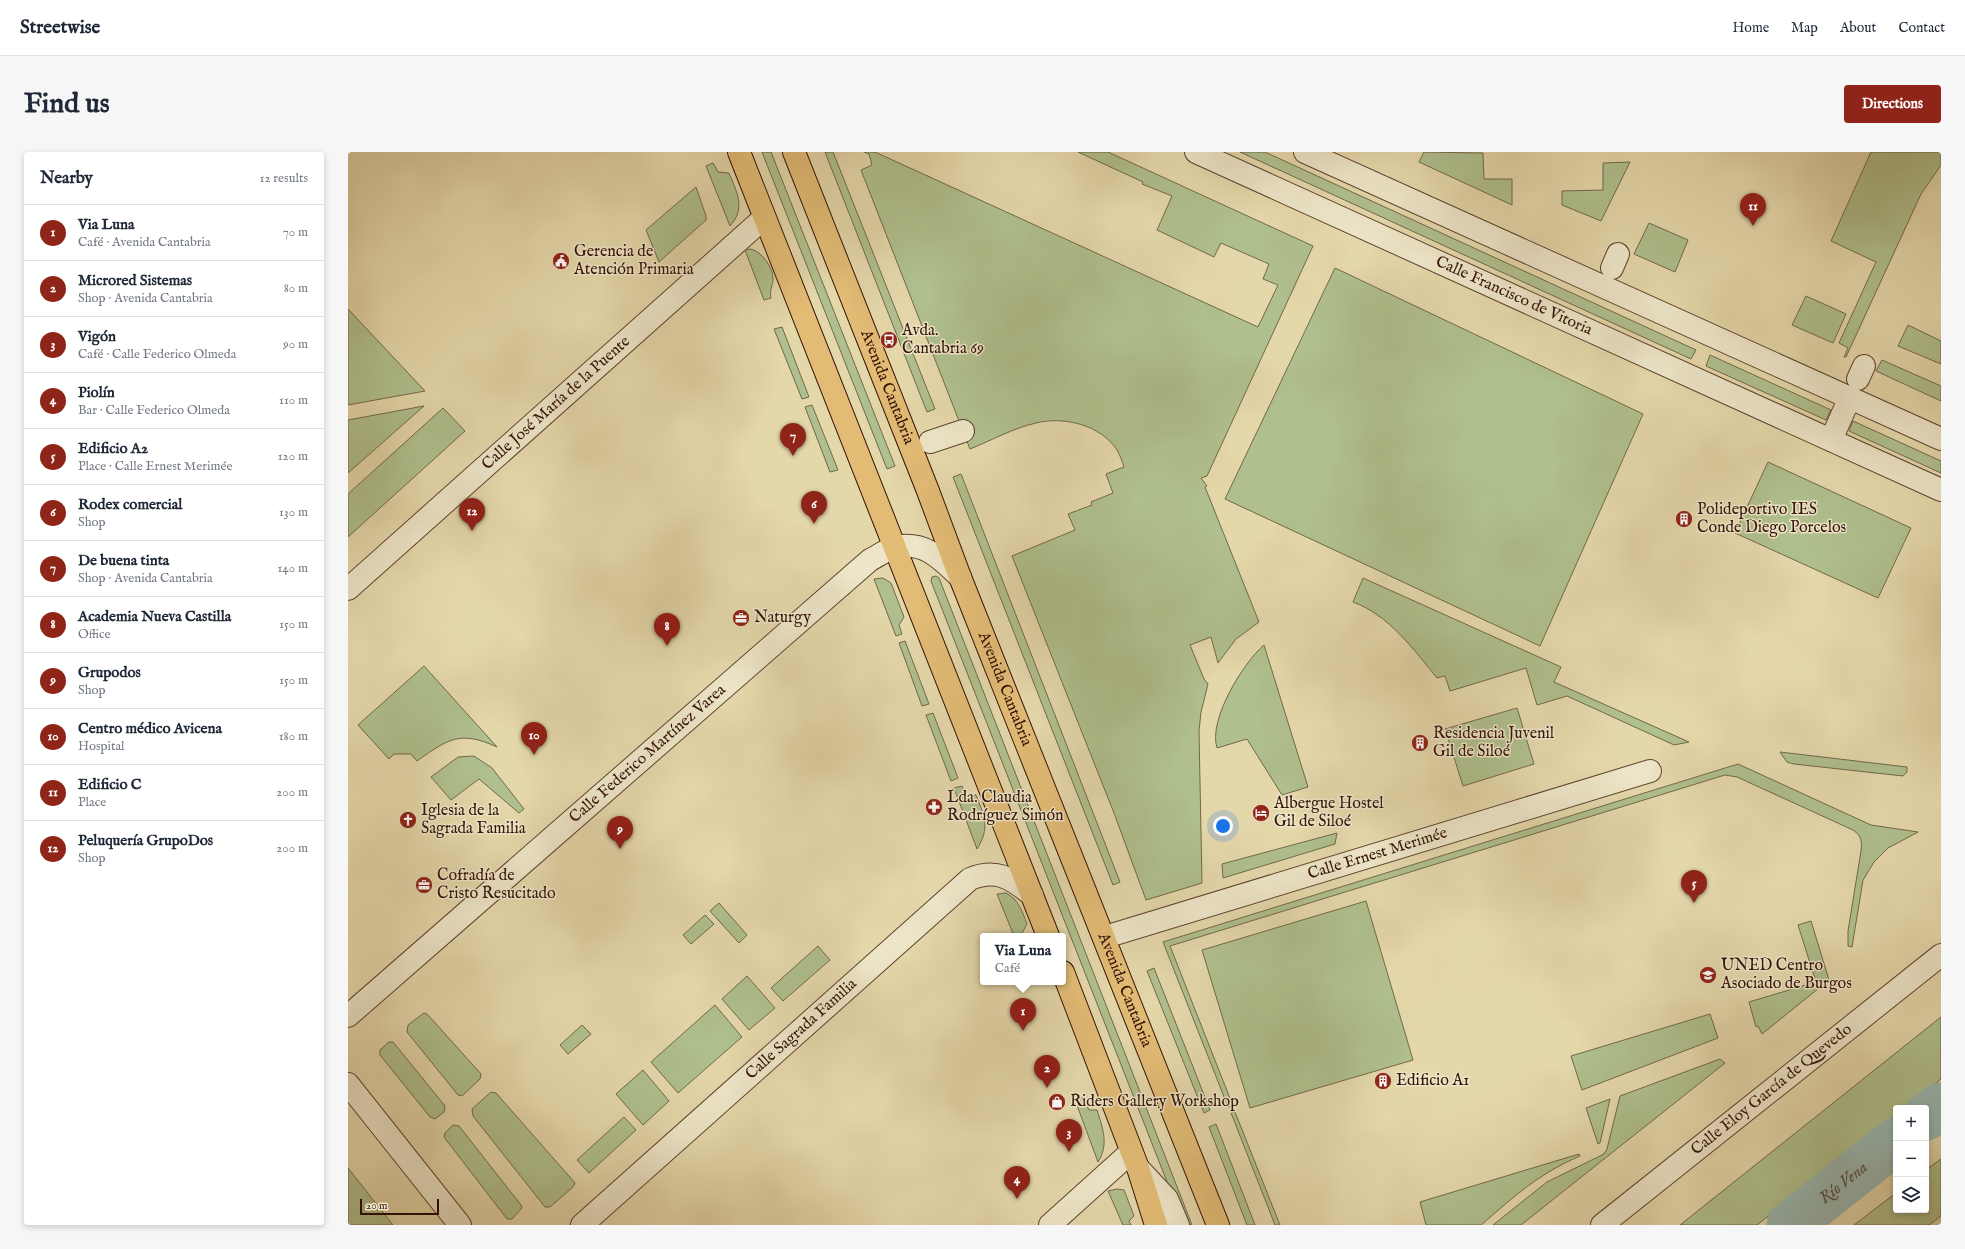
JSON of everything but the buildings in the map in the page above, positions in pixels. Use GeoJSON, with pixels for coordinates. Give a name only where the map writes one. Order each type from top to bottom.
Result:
{"type":"FeatureCollection","features":[{"type":"Feature","properties":{"kind":"main road"},"geometry":{"type":"LineString","coordinates":[[738,152],[1047,933]]}},
{"type":"Feature","properties":{"kind":"main road","name":"Avenida Cantabria"},"geometry":{"type":"LineString","coordinates":[[794,152],[960,577],[1105,937],[1218,1225]]}},
{"type":"Feature","properties":{"kind":"main road"},"geometry":{"type":"LineString","coordinates":[[1066,980],[1134,1160],[1156,1225]]}},
{"type":"Feature","properties":{"kind":"street","name":"Calle Francisco de Vitoria"},"geometry":{"type":"LineString","coordinates":[[1196,152],[1941,490]]}},
{"type":"Feature","properties":{"kind":"street"},"geometry":{"type":"LineString","coordinates":[[1305,152],[1857,381],[1941,439]]}},
{"type":"Feature","properties":{"kind":"street","name":"Calle José María de la Puente"},"geometry":{"type":"LineString","coordinates":[[348,589],[764,218]]}},
{"type":"Feature","properties":{"kind":"street"},"geometry":{"type":"LineString","coordinates":[[1831,440],[1857,381]]}},
{"type":"Feature","properties":{"kind":"street"},"geometry":{"type":"LineString","coordinates":[[930,442],[963,431]]}},
{"type":"Feature","properties":{"kind":"street","name":"Calle Federico Martínez Varea"},"geometry":{"type":"LineString","coordinates":[[348,1016],[847,578],[870,560],[895,548],[916,545],[938,556],[960,577]]}},
{"type":"Feature","properties":{"kind":"street","name":"Calle Ernest Merimée"},"geometry":{"type":"LineString","coordinates":[[1105,937],[1650,771]]}},
{"type":"Feature","properties":{"kind":"street","name":"Calle Sagrada Familia"},"geometry":{"type":"LineString","coordinates":[[582,1225],[970,879],[981,874],[992,873],[1005,877],[1018,884],[1032,895]]}},
{"type":"Feature","properties":{"kind":"street","name":"Calle Eloy García de Quevedo"},"geometry":{"type":"LineString","coordinates":[[1602,1225],[1941,955]]}},
{"type":"Feature","properties":{"kind":"street"},"geometry":{"type":"LineString","coordinates":[[348,1084],[460,1225]]}},
{"type":"Feature","properties":{"kind":"street"},"geometry":{"type":"LineString","coordinates":[[1050,1225],[1134,1160],[1167,1199],[1178,1225]]}},
{"type":"Feature","properties":{"kind":"green space"},"geometry":{"type":"Polygon","coordinates":[[[762,152],[771,152],[895,466],[887,469],[762,152]]]}},
{"type":"Feature","properties":{"kind":"green space"},"geometry":{"type":"Polygon","coordinates":[[[825,152],[833,152],[935,409],[927,412],[825,152]]]}},
{"type":"Feature","properties":{"kind":"green space"},"geometry":{"type":"Polygon","coordinates":[[[864,152],[875,152],[1258,327],[1278,285],[1263,279],[1269,264],[1221,243],[1214,257],[1157,230],[1172,196],[1142,184],[1143,182],[1078,152],[1108,152],[1313,246],[1207,476],[1201,478],[1207,486],[1205,487],[1259,622],[1236,639],[1218,663],[1211,637],[1190,645],[1204,679],[1208,684],[1201,712],[1199,731],[1202,883],[1146,900],[1114,813],[1012,556],[1075,530],[1068,514],[1092,505],[1091,502],[1113,493],[1106,474],[1124,467],[1119,454],[1110,441],[1102,434],[1081,424],[1058,421],[1047,421],[1028,425],[970,449],[861,170],[872,165],[869,154],[864,152]]]}},
{"type":"Feature","properties":{"kind":"green space"},"geometry":{"type":"Polygon","coordinates":[[[1240,152],[1265,152],[1696,350],[1691,359],[1240,152]]]}},
{"type":"Feature","properties":{"kind":"green space"},"geometry":{"type":"Polygon","coordinates":[[[1424,152],[1483,153],[1484,179],[1512,179],[1512,205],[1419,162],[1424,152]]]}},
{"type":"Feature","properties":{"kind":"green space"},"geometry":{"type":"Polygon","coordinates":[[[1871,152],[1941,152],[1941,165],[1921,194],[1846,357],[1844,357],[1848,348],[1839,343],[1876,262],[1831,241],[1871,152]]]}},
{"type":"Feature","properties":{"kind":"green space"},"geometry":{"type":"Polygon","coordinates":[[[1630,162],[1601,221],[1562,205],[1562,191],[1603,190],[1603,163],[1630,162]]]}},
{"type":"Feature","properties":{"kind":"green space"},"geometry":{"type":"Polygon","coordinates":[[[713,163],[718,172],[729,173],[737,194],[739,207],[738,213],[730,226],[706,166],[713,163]]]}},
{"type":"Feature","properties":{"kind":"green space"},"geometry":{"type":"Polygon","coordinates":[[[696,187],[706,220],[659,262],[646,230],[696,187]]]}},
{"type":"Feature","properties":{"kind":"green space"},"geometry":{"type":"Polygon","coordinates":[[[1649,223],[1688,240],[1675,272],[1634,254],[1649,223]]]}},
{"type":"Feature","properties":{"kind":"green space"},"geometry":{"type":"Polygon","coordinates":[[[751,249],[763,257],[773,274],[770,293],[771,298],[764,300],[745,250],[751,249]]]}},
{"type":"Feature","properties":{"kind":"green space"},"geometry":{"type":"Polygon","coordinates":[[[1335,268],[1643,414],[1540,646],[1225,499],[1335,268]]]}},
{"type":"Feature","properties":{"kind":"green space"},"geometry":{"type":"Polygon","coordinates":[[[1806,296],[1846,314],[1833,343],[1792,325],[1806,296]]]}},
{"type":"Feature","properties":{"kind":"green space"},"geometry":{"type":"Polygon","coordinates":[[[348,309],[425,391],[348,405],[348,309]]]}},
{"type":"Feature","properties":{"kind":"green space"},"geometry":{"type":"Polygon","coordinates":[[[1908,325],[1941,341],[1941,364],[1898,346],[1908,325]]]}},
{"type":"Feature","properties":{"kind":"green space"},"geometry":{"type":"Polygon","coordinates":[[[782,327],[809,397],[802,399],[774,329],[782,327]]]}},
{"type":"Feature","properties":{"kind":"green space"},"geometry":{"type":"Polygon","coordinates":[[[1710,355],[1831,410],[1826,420],[1706,366],[1710,355]]]}},
{"type":"Feature","properties":{"kind":"green space"},"geometry":{"type":"Polygon","coordinates":[[[1882,360],[1941,386],[1941,401],[1876,371],[1882,360]]]}},
{"type":"Feature","properties":{"kind":"green space"},"geometry":{"type":"Polygon","coordinates":[[[812,405],[838,470],[830,472],[805,407],[812,405]]]}},
{"type":"Feature","properties":{"kind":"green space"},"geometry":{"type":"Polygon","coordinates":[[[424,406],[348,473],[348,420],[424,406]]]}},
{"type":"Feature","properties":{"kind":"green space"},"geometry":{"type":"Polygon","coordinates":[[[443,408],[465,431],[348,537],[348,494],[443,408]]]}},
{"type":"Feature","properties":{"kind":"green space"},"geometry":{"type":"Polygon","coordinates":[[[1853,421],[1941,461],[1941,473],[1849,431],[1853,421]]]}},
{"type":"Feature","properties":{"kind":"green space"},"geometry":{"type":"Polygon","coordinates":[[[1768,462],[1911,528],[1878,598],[1735,533],[1768,462]]]}},
{"type":"Feature","properties":{"kind":"green space"},"geometry":{"type":"Polygon","coordinates":[[[961,474],[1120,882],[1113,885],[953,477],[961,474]]]}},
{"type":"Feature","properties":{"kind":"green space"},"geometry":{"type":"Polygon","coordinates":[[[936,576],[939,578],[1192,1225],[1184,1225],[931,581],[932,577],[936,576]]]}},
{"type":"Feature","properties":{"kind":"green space"},"geometry":{"type":"Polygon","coordinates":[[[883,578],[891,583],[904,617],[899,625],[902,634],[896,636],[874,579],[883,578]]]}},
{"type":"Feature","properties":{"kind":"green space"},"geometry":{"type":"Polygon","coordinates":[[[1363,578],[1561,667],[1554,682],[1689,742],[1674,745],[1567,696],[1537,705],[1526,668],[1450,691],[1445,676],[1437,678],[1400,634],[1378,615],[1353,602],[1363,578]]]}},
{"type":"Feature","properties":{"kind":"green space"},"geometry":{"type":"Polygon","coordinates":[[[905,641],[929,704],[922,706],[899,643],[905,641]]]}},
{"type":"Feature","properties":{"kind":"green space"},"geometry":{"type":"Polygon","coordinates":[[[1264,645],[1308,787],[1282,795],[1247,739],[1217,748],[1216,736],[1222,708],[1238,678],[1256,653],[1264,645]]]}},
{"type":"Feature","properties":{"kind":"green space"},"geometry":{"type":"Polygon","coordinates":[[[424,666],[497,747],[473,739],[455,739],[437,747],[417,761],[411,754],[394,754],[389,759],[358,725],[424,666]]]}},
{"type":"Feature","properties":{"kind":"green space"},"geometry":{"type":"Polygon","coordinates":[[[1517,708],[1534,764],[1463,786],[1445,729],[1517,708]]]}},
{"type":"Feature","properties":{"kind":"green space"},"geometry":{"type":"Polygon","coordinates":[[[933,713],[958,778],[951,781],[926,715],[933,713]]]}},
{"type":"Feature","properties":{"kind":"green space"},"geometry":{"type":"Polygon","coordinates":[[[1780,752],[1907,767],[1907,772],[1903,776],[1794,764],[1787,762],[1780,752]]]}},
{"type":"Feature","properties":{"kind":"green space"},"geometry":{"type":"Polygon","coordinates":[[[474,756],[492,768],[524,809],[519,813],[479,779],[451,800],[431,777],[458,757],[474,756]]]}},
{"type":"Feature","properties":{"kind":"green space"},"geometry":{"type":"Polygon","coordinates":[[[1738,764],[1871,825],[1918,832],[1888,848],[1874,862],[1863,880],[1852,947],[1848,946],[1848,931],[1861,851],[1860,837],[1853,830],[1737,777],[1725,775],[1170,946],[1233,1106],[1228,1107],[1163,942],[1738,764]]]}},
{"type":"Feature","properties":{"kind":"green space"},"geometry":{"type":"Polygon","coordinates":[[[962,786],[966,796],[976,795],[984,816],[984,835],[977,849],[954,788],[962,786]]]}},
{"type":"Feature","properties":{"kind":"green space"},"geometry":{"type":"Polygon","coordinates":[[[1337,833],[1335,844],[1223,878],[1222,864],[1337,833]]]}},
{"type":"Feature","properties":{"kind":"green space"},"geometry":{"type":"Polygon","coordinates":[[[1006,893],[1017,902],[1022,910],[1027,924],[1022,933],[1013,933],[997,894],[1006,893]]]}},
{"type":"Feature","properties":{"kind":"green space"},"geometry":{"type":"Polygon","coordinates":[[[1366,901],[1413,1060],[1250,1108],[1202,950],[1366,901]]]}},
{"type":"Feature","properties":{"kind":"green space"},"geometry":{"type":"Polygon","coordinates":[[[719,903],[747,935],[739,943],[710,911],[719,903]]]}},
{"type":"Feature","properties":{"kind":"green space"},"geometry":{"type":"Polygon","coordinates":[[[705,915],[714,924],[691,944],[683,935],[705,915]]]}},
{"type":"Feature","properties":{"kind":"green space"},"geometry":{"type":"Polygon","coordinates":[[[1811,921],[1829,980],[1762,1034],[1758,1026],[1756,1027],[1749,1002],[1816,982],[1798,925],[1811,921]]]}},
{"type":"Feature","properties":{"kind":"green space"},"geometry":{"type":"Polygon","coordinates":[[[818,946],[830,960],[783,1001],[771,988],[818,946]]]}},
{"type":"Feature","properties":{"kind":"green space"},"geometry":{"type":"Polygon","coordinates":[[[1154,968],[1210,1110],[1204,1113],[1147,971],[1154,968]]]}},
{"type":"Feature","properties":{"kind":"green space"},"geometry":{"type":"Polygon","coordinates":[[[747,976],[775,1008],[749,1030],[722,999],[747,976]]]}},
{"type":"Feature","properties":{"kind":"green space"},"geometry":{"type":"Polygon","coordinates":[[[715,1005],[742,1037],[678,1093],[651,1062],[715,1005]]]}},
{"type":"Feature","properties":{"kind":"green space"},"geometry":{"type":"Polygon","coordinates":[[[424,1013],[427,1014],[481,1074],[480,1079],[462,1096],[458,1095],[407,1032],[408,1025],[424,1013]]]}},
{"type":"Feature","properties":{"kind":"green space"},"geometry":{"type":"Polygon","coordinates":[[[1710,1014],[1718,1038],[1582,1090],[1571,1056],[1710,1014]]]}},
{"type":"Feature","properties":{"kind":"green space"},"geometry":{"type":"Polygon","coordinates":[[[1941,1017],[1941,1079],[1909,1105],[1893,1105],[1893,1117],[1757,1225],[1680,1225],[1941,1017]]]}},
{"type":"Feature","properties":{"kind":"green space"},"geometry":{"type":"Polygon","coordinates":[[[582,1025],[591,1034],[568,1054],[560,1045],[582,1025]]]}},
{"type":"Feature","properties":{"kind":"green space"},"geometry":{"type":"Polygon","coordinates":[[[389,1042],[393,1042],[445,1106],[444,1112],[435,1119],[430,1117],[380,1055],[380,1050],[389,1042]]]}},
{"type":"Feature","properties":{"kind":"green space"},"geometry":{"type":"Polygon","coordinates":[[[1720,1059],[1725,1063],[1521,1225],[1493,1225],[1547,1182],[1604,1154],[1607,1149],[1620,1096],[1720,1059]]]}},
{"type":"Feature","properties":{"kind":"green space"},"geometry":{"type":"Polygon","coordinates":[[[643,1070],[669,1101],[643,1125],[616,1094],[643,1070]]]}},
{"type":"Feature","properties":{"kind":"green space"},"geometry":{"type":"Polygon","coordinates":[[[491,1092],[496,1093],[575,1183],[573,1187],[550,1207],[545,1207],[473,1116],[472,1109],[491,1092]]]}},
{"type":"Feature","properties":{"kind":"green space"},"geometry":{"type":"Polygon","coordinates":[[[1083,1097],[1089,1110],[1097,1110],[1103,1130],[1104,1143],[1098,1162],[1075,1100],[1083,1097]]]}},
{"type":"Feature","properties":{"kind":"green space"},"geometry":{"type":"Polygon","coordinates":[[[1610,1099],[1600,1143],[1598,1144],[1586,1108],[1610,1099]]]}},
{"type":"Feature","properties":{"kind":"green space"},"geometry":{"type":"Polygon","coordinates":[[[1235,1112],[1280,1225],[1275,1225],[1231,1113],[1235,1112]]]}},
{"type":"Feature","properties":{"kind":"green space"},"geometry":{"type":"Polygon","coordinates":[[[624,1117],[636,1130],[589,1173],[577,1160],[624,1117]]]}},
{"type":"Feature","properties":{"kind":"green space"},"geometry":{"type":"Polygon","coordinates":[[[1216,1124],[1255,1225],[1247,1225],[1209,1127],[1216,1124]]]}},
{"type":"Feature","properties":{"kind":"green space"},"geometry":{"type":"Polygon","coordinates":[[[453,1125],[459,1126],[521,1205],[522,1208],[512,1219],[507,1219],[444,1137],[445,1133],[453,1125]]]}},
{"type":"Feature","properties":{"kind":"green space"},"geometry":{"type":"Polygon","coordinates":[[[1579,1154],[1580,1156],[1539,1178],[1481,1225],[1426,1225],[1420,1202],[1579,1154]]]}},
{"type":"Feature","properties":{"kind":"green space"},"geometry":{"type":"Polygon","coordinates":[[[1941,1159],[1941,1216],[1929,1225],[1854,1225],[1893,1195],[1893,1213],[1929,1213],[1929,1168],[1941,1159]]]}},
{"type":"Feature","properties":{"kind":"green space"},"geometry":{"type":"Polygon","coordinates":[[[348,1168],[393,1225],[348,1225],[348,1168]]]}},
{"type":"Feature","properties":{"kind":"green space"},"geometry":{"type":"Polygon","coordinates":[[[1117,1189],[1124,1190],[1134,1216],[1129,1221],[1131,1225],[1123,1225],[1108,1191],[1117,1189]]]}},
{"type":"Feature","properties":{"kind":"waterway","name":"Río Vena"},"geometry":{"type":"LineString","coordinates":[[1929,1115],[1941,1106]]}},
{"type":"Feature","properties":{"kind":"waterway","name":"Río Vena"},"geometry":{"type":"LineString","coordinates":[[1790,1225],[1893,1143]]}},
{"type":"Feature","properties":{"kind":"place","name":"Edificio C"},"geometry":{"type":"Point","coordinates":[1753,226]}},
{"type":"Feature","properties":{"kind":"place","name":"Gerencia de Atención Primaria"},"geometry":{"type":"Point","coordinates":[561,261]}},
{"type":"Feature","properties":{"kind":"place","name":"Avda. Cantabria 69"},"geometry":{"type":"Point","coordinates":[889,340]}},
{"type":"Feature","properties":{"kind":"place","name":"De buena tinta"},"geometry":{"type":"Point","coordinates":[793,456]}},
{"type":"Feature","properties":{"kind":"place","name":"Polideportivo IES Conde Diego Porcelos"},"geometry":{"type":"Point","coordinates":[1684,519]}},
{"type":"Feature","properties":{"kind":"place","name":"Rodex comercial"},"geometry":{"type":"Point","coordinates":[814,524]}},
{"type":"Feature","properties":{"kind":"place","name":"Peluquería GrupoDos"},"geometry":{"type":"Point","coordinates":[472,531]}},
{"type":"Feature","properties":{"kind":"place","name":"Naturgy"},"geometry":{"type":"Point","coordinates":[741,618]}},
{"type":"Feature","properties":{"kind":"place","name":"Academia Nueva Castilla"},"geometry":{"type":"Point","coordinates":[667,646]}},
{"type":"Feature","properties":{"kind":"place","name":"Residencia Juvenil Gil de Siloé"},"geometry":{"type":"Point","coordinates":[1420,743]}},
{"type":"Feature","properties":{"kind":"place","name":"Centro médico Avicena"},"geometry":{"type":"Point","coordinates":[534,755]}},
{"type":"Feature","properties":{"kind":"place","name":"Lda. Claudia Rodríguez Simón"},"geometry":{"type":"Point","coordinates":[934,807]}},
{"type":"Feature","properties":{"kind":"place","name":"Albergue Hostel Gil de Siloé"},"geometry":{"type":"Point","coordinates":[1261,813]}},
{"type":"Feature","properties":{"kind":"place","name":"Iglesia de la Sagrada Familia"},"geometry":{"type":"Point","coordinates":[408,820]}},
{"type":"Feature","properties":{"kind":"place","name":"Grupodos"},"geometry":{"type":"Point","coordinates":[620,849]}},
{"type":"Feature","properties":{"kind":"place","name":"Cofradía de Cristo Resucitado"},"geometry":{"type":"Point","coordinates":[424,885]}},
{"type":"Feature","properties":{"kind":"place","name":"Edificio A2"},"geometry":{"type":"Point","coordinates":[1694,903]}},
{"type":"Feature","properties":{"kind":"place","name":"UNED Centro Asociado de Burgos"},"geometry":{"type":"Point","coordinates":[1708,975]}},
{"type":"Feature","properties":{"kind":"place","name":"Via Luna"},"geometry":{"type":"Point","coordinates":[1023,1031]}},
{"type":"Feature","properties":{"kind":"place","name":"Edificio A1"},"geometry":{"type":"Point","coordinates":[1383,1081]}},
{"type":"Feature","properties":{"kind":"place","name":"Microred Sistemas"},"geometry":{"type":"Point","coordinates":[1047,1088]}},
{"type":"Feature","properties":{"kind":"place","name":"Riders Gallery Workshop"},"geometry":{"type":"Point","coordinates":[1057,1102]}},
{"type":"Feature","properties":{"kind":"place","name":"Vigón"},"geometry":{"type":"Point","coordinates":[1069,1152]}},
{"type":"Feature","properties":{"kind":"place","name":"Piolín"},"geometry":{"type":"Point","coordinates":[1017,1199]}}]}
